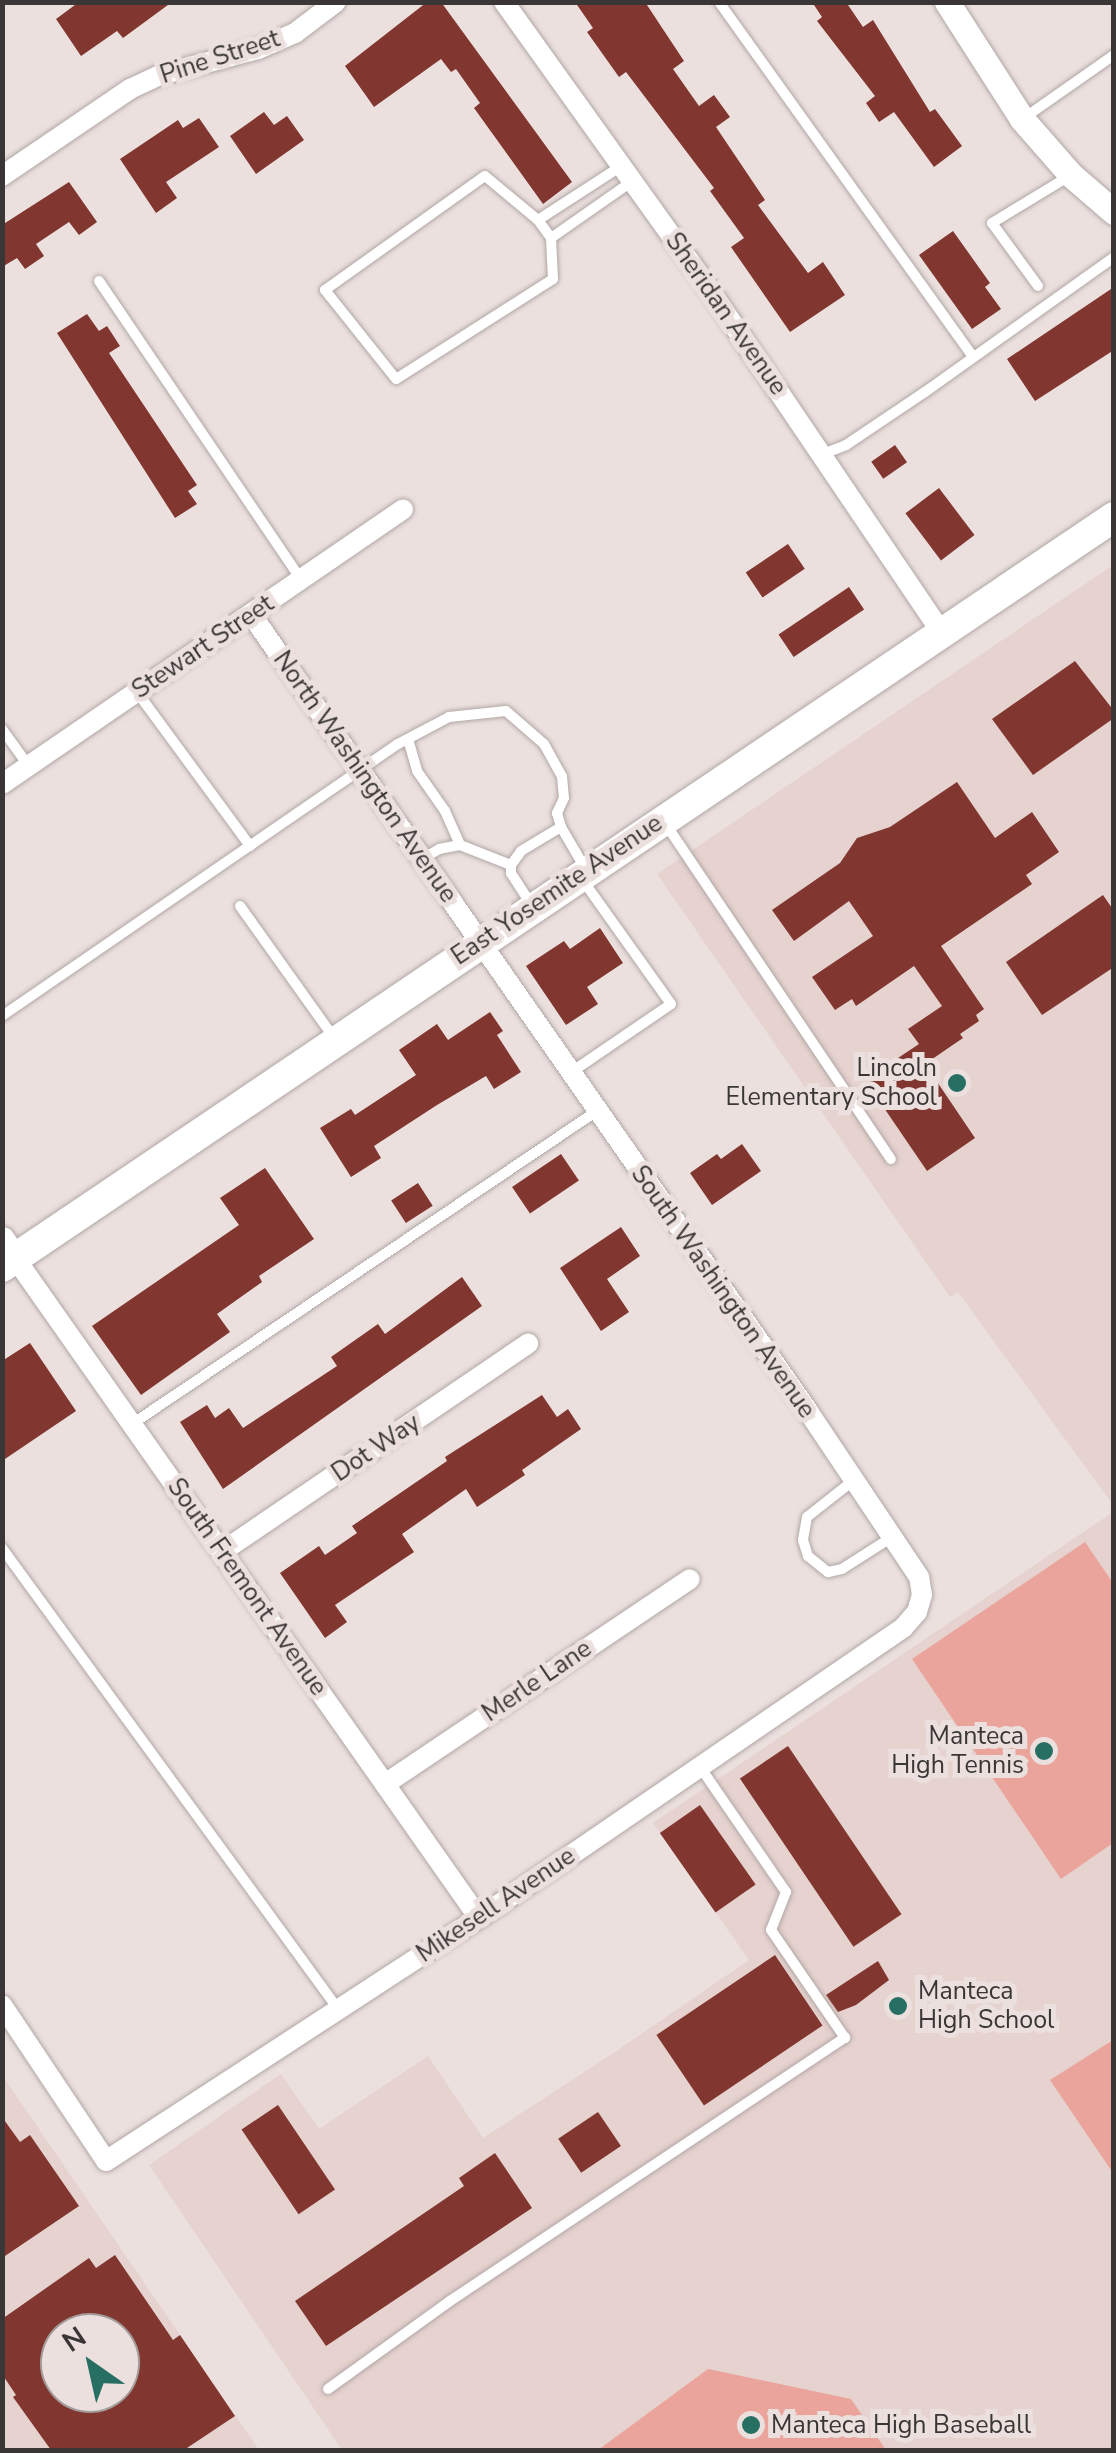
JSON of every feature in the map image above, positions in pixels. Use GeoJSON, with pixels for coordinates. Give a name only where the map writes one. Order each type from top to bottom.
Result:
{"type":"FeatureCollection","features":[{"type":"Feature","properties":{"kind":"main road","name":"East Yosemite Avenue"},"geometry":{"type":"LineString","coordinates":[[7,1254],[337,1042],[478,941],[1114,517]]}},
{"type":"Feature","properties":{"kind":"street","name":"Pine Street"},"geometry":{"type":"LineString","coordinates":[[2,176],[130,89],[160,76],[258,49],[295,33],[336,2]]}},
{"type":"Feature","properties":{"kind":"street","name":"Sheridan Avenue"},"geometry":{"type":"LineString","coordinates":[[504,2],[822,454],[940,630]]}},
{"type":"Feature","properties":{"kind":"street"},"geometry":{"type":"LineString","coordinates":[[947,2],[1022,119],[1072,174],[1114,212]]}},
{"type":"Feature","properties":{"kind":"street","name":"Stewart Street"},"geometry":{"type":"LineString","coordinates":[[2,784],[403,510]]}},
{"type":"Feature","properties":{"kind":"street","name":"North Washington Avenue"},"geometry":{"type":"LineString","coordinates":[[251,614],[478,941]]}},
{"type":"Feature","properties":{"kind":"street","name":"South Washington Avenue"},"geometry":{"type":"LineString","coordinates":[[478,941],[854,1480],[918,1578],[922,1595],[917,1612],[882,1642]]}},
{"type":"Feature","properties":{"kind":"street","name":"South Fremont Avenue"},"geometry":{"type":"LineString","coordinates":[[7,1254],[223,1552],[479,1918]]}},
{"type":"Feature","properties":{"kind":"street","name":"Dot Way"},"geometry":{"type":"LineString","coordinates":[[223,1552],[528,1344]]}},
{"type":"Feature","properties":{"kind":"street","name":"Merle Lane"},"geometry":{"type":"LineString","coordinates":[[385,1784],[690,1579]]}},
{"type":"Feature","properties":{"kind":"street","name":"Mikesell Avenue"},"geometry":{"type":"LineString","coordinates":[[2,2005],[106,2162],[479,1918],[882,1642]]}},
{"type":"Feature","properties":{"kind":"lane"},"geometry":{"type":"LineString","coordinates":[[720,2],[972,356]]}},
{"type":"Feature","properties":{"kind":"lane"},"geometry":{"type":"LineString","coordinates":[[1022,119],[1114,55]]}},
{"type":"Feature","properties":{"kind":"lane"},"geometry":{"type":"LineString","coordinates":[[538,220],[626,174]]}},
{"type":"Feature","properties":{"kind":"lane"},"geometry":{"type":"LineString","coordinates":[[552,238],[626,174]]}},
{"type":"Feature","properties":{"kind":"lane"},"geometry":{"type":"LineString","coordinates":[[1038,286],[992,224],[1072,174]]}},
{"type":"Feature","properties":{"kind":"lane"},"geometry":{"type":"LineString","coordinates":[[484,176],[538,220],[552,238],[553,279],[396,379],[324,290],[484,176]]}},
{"type":"Feature","properties":{"kind":"lane"},"geometry":{"type":"LineString","coordinates":[[822,454],[848,444],[1114,257]]}},
{"type":"Feature","properties":{"kind":"lane"},"geometry":{"type":"LineString","coordinates":[[98,281],[302,579]]}},
{"type":"Feature","properties":{"kind":"lane"},"geometry":{"type":"LineString","coordinates":[[138,692],[250,846]]}},
{"type":"Feature","properties":{"kind":"lane"},"geometry":{"type":"LineString","coordinates":[[2,1016],[408,739],[449,717],[473,711],[506,711],[544,744],[562,776],[564,798],[557,814],[582,872],[671,1004],[570,1074]]}},
{"type":"Feature","properties":{"kind":"lane"},"geometry":{"type":"LineString","coordinates":[[2,729],[29,766]]}},
{"type":"Feature","properties":{"kind":"lane"},"geometry":{"type":"LineString","coordinates":[[408,739],[417,771],[444,811],[460,845]]}},
{"type":"Feature","properties":{"kind":"lane"},"geometry":{"type":"LineString","coordinates":[[662,818],[890,1159]]}},
{"type":"Feature","properties":{"kind":"lane"},"geometry":{"type":"LineString","coordinates":[[532,906],[511,873],[512,866],[521,851],[561,828]]}},
{"type":"Feature","properties":{"kind":"lane"},"geometry":{"type":"LineString","coordinates":[[422,859],[439,849],[460,845],[512,866]]}},
{"type":"Feature","properties":{"kind":"lane"},"geometry":{"type":"LineString","coordinates":[[240,906],[337,1042]]}},
{"type":"Feature","properties":{"kind":"lane"},"geometry":{"type":"LineString","coordinates":[[132,1424],[597,1111]]}},
{"type":"Feature","properties":{"kind":"lane"},"geometry":{"type":"LineString","coordinates":[[854,1480],[807,1517],[803,1540],[808,1556],[828,1572],[842,1569],[892,1537]]}},
{"type":"Feature","properties":{"kind":"lane"},"geometry":{"type":"LineString","coordinates":[[2,1548],[338,2009]]}},
{"type":"Feature","properties":{"kind":"lane"},"geometry":{"type":"LineString","coordinates":[[328,2389],[450,2300],[845,2038],[771,1930],[786,1892],[700,1767]]}},
{"type":"Feature","properties":{"kind":"shaded area","name":"Lincoln Elementary School"},"geometry":{"type":"Polygon","coordinates":[[[1113,565],[1113,1505],[958,1292],[950,1297],[657,874],[1113,565]]]}},
{"type":"Feature","properties":{"kind":"shaded area","name":"Manteca High School"},"geometry":{"type":"Polygon","coordinates":[[[1113,1512],[1113,2450],[342,2450],[149,2165],[281,2074],[319,2129],[428,2056],[483,2138],[615,2052],[749,1960],[653,1823],[1113,1512]]]}},
{"type":"Feature","properties":{"kind":"shaded area","name":"Manteca High Tennis"},"geometry":{"type":"Polygon","coordinates":[[[1085,1542],[1113,1583],[1113,1843],[1061,1879],[912,1659],[1085,1542]]]}},
{"type":"Feature","properties":{"kind":"shaded area"},"geometry":{"type":"Polygon","coordinates":[[[1113,2040],[1113,2173],[1050,2080],[1113,2040]]]}},
{"type":"Feature","properties":{"kind":"shaded area"},"geometry":{"type":"Polygon","coordinates":[[[2,2075],[259,2450],[3,2450],[2,2075]]]}},
{"type":"Feature","properties":{"kind":"shaded area","name":"Manteca High Baseball"},"geometry":{"type":"Polygon","coordinates":[[[708,2369],[851,2399],[886,2450],[598,2450],[708,2369]]]}},
{"type":"Feature","properties":{"kind":"building"},"geometry":{"type":"Polygon","coordinates":[[[79,2],[172,2],[123,38],[117,31],[81,56],[56,19],[79,2]]]}},
{"type":"Feature","properties":{"kind":"building"},"geometry":{"type":"Polygon","coordinates":[[[427,2],[441,2],[572,182],[543,204],[474,108],[480,103],[456,69],[451,72],[441,59],[374,107],[345,66],[427,2]]]}},
{"type":"Feature","properties":{"kind":"building"},"geometry":{"type":"Polygon","coordinates":[[[575,2],[645,2],[684,61],[673,69],[699,106],[714,95],[730,117],[716,127],[765,200],[758,205],[808,273],[823,262],[845,295],[790,332],[731,247],[744,238],[710,191],[714,188],[626,72],[619,77],[587,32],[593,28],[575,2]]]}},
{"type":"Feature","properties":{"kind":"building"},"geometry":{"type":"Polygon","coordinates":[[[812,2],[846,2],[863,27],[873,20],[930,112],[935,109],[962,146],[934,167],[894,112],[879,122],[866,103],[875,96],[817,21],[822,17],[812,2]]]}},
{"type":"Feature","properties":{"kind":"building"},"geometry":{"type":"Polygon","coordinates":[[[264,112],[274,125],[287,116],[304,140],[256,174],[230,136],[264,112]]]}},
{"type":"Feature","properties":{"kind":"building"},"geometry":{"type":"Polygon","coordinates":[[[199,118],[219,147],[166,182],[177,198],[156,213],[120,159],[178,120],[183,128],[199,118]]]}},
{"type":"Feature","properties":{"kind":"building"},"geometry":{"type":"Polygon","coordinates":[[[69,182],[97,222],[79,235],[69,222],[36,244],[44,256],[25,269],[17,258],[2,267],[2,225],[69,182]]]}},
{"type":"Feature","properties":{"kind":"building"},"geometry":{"type":"Polygon","coordinates":[[[953,231],[990,283],[985,287],[1001,309],[972,329],[919,255],[953,231]]]}},
{"type":"Feature","properties":{"kind":"building"},"geometry":{"type":"Polygon","coordinates":[[[1114,287],[1114,350],[1035,401],[1007,359],[1114,287]]]}},
{"type":"Feature","properties":{"kind":"building"},"geometry":{"type":"Polygon","coordinates":[[[87,314],[99,331],[107,326],[120,346],[109,353],[197,485],[188,491],[197,504],[175,518],[57,333],[87,314]]]}},
{"type":"Feature","properties":{"kind":"building"},"geometry":{"type":"Polygon","coordinates":[[[895,445],[907,462],[883,479],[871,462],[895,445]]]}},
{"type":"Feature","properties":{"kind":"building"},"geometry":{"type":"Polygon","coordinates":[[[939,488],[975,535],[941,560],[905,513],[939,488]]]}},
{"type":"Feature","properties":{"kind":"building"},"geometry":{"type":"Polygon","coordinates":[[[788,544],[805,569],[762,597],[746,573],[788,544]]]}},
{"type":"Feature","properties":{"kind":"building"},"geometry":{"type":"Polygon","coordinates":[[[849,587],[864,609],[794,657],[779,635],[849,587]]]}},
{"type":"Feature","properties":{"kind":"building"},"geometry":{"type":"Polygon","coordinates":[[[1075,661],[1114,711],[1114,718],[1033,775],[992,719],[1075,661]]]}},
{"type":"Feature","properties":{"kind":"building"},"geometry":{"type":"Polygon","coordinates":[[[957,782],[995,838],[1032,812],[1059,852],[1026,875],[1032,884],[941,946],[984,1009],[976,1015],[979,1021],[960,1034],[963,1038],[925,1064],[975,1138],[927,1171],[865,1080],[919,1044],[908,1029],[942,1006],[914,966],[856,1006],[852,999],[835,1010],[812,977],[873,936],[849,901],[794,941],[772,910],[840,863],[857,838],[890,827],[957,782]]]}},
{"type":"Feature","properties":{"kind":"building"},"geometry":{"type":"Polygon","coordinates":[[[1103,895],[1114,911],[1114,967],[1042,1015],[1006,962],[1103,895]]]}},
{"type":"Feature","properties":{"kind":"building"},"geometry":{"type":"Polygon","coordinates":[[[600,928],[623,963],[587,987],[598,1004],[566,1025],[526,966],[564,941],[570,949],[600,928]]]}},
{"type":"Feature","properties":{"kind":"building"},"geometry":{"type":"Polygon","coordinates":[[[490,1012],[503,1031],[497,1035],[521,1072],[494,1089],[486,1076],[437,1105],[374,1146],[381,1158],[351,1177],[320,1128],[351,1109],[355,1115],[416,1075],[399,1050],[437,1024],[448,1040],[490,1012]]]}},
{"type":"Feature","properties":{"kind":"building"},"geometry":{"type":"Polygon","coordinates":[[[742,1144],[761,1171],[712,1205],[690,1173],[717,1154],[721,1159],[742,1144]]]}},
{"type":"Feature","properties":{"kind":"building"},"geometry":{"type":"Polygon","coordinates":[[[561,1154],[579,1181],[530,1214],[512,1187],[561,1154]]]}},
{"type":"Feature","properties":{"kind":"building"},"geometry":{"type":"Polygon","coordinates":[[[265,1168],[314,1239],[259,1276],[262,1282],[217,1314],[230,1332],[141,1395],[92,1326],[239,1225],[220,1198],[265,1168]]]}},
{"type":"Feature","properties":{"kind":"building"},"geometry":{"type":"Polygon","coordinates":[[[418,1183],[433,1206],[406,1223],[391,1200],[418,1183]]]}},
{"type":"Feature","properties":{"kind":"building"},"geometry":{"type":"Polygon","coordinates":[[[621,1227],[640,1256],[607,1279],[629,1312],[601,1331],[560,1268],[621,1227]]]}},
{"type":"Feature","properties":{"kind":"building"},"geometry":{"type":"Polygon","coordinates":[[[462,1277],[482,1306],[223,1489],[180,1422],[207,1405],[215,1418],[229,1408],[243,1428],[337,1366],[331,1357],[378,1324],[385,1334],[462,1277]]]}},
{"type":"Feature","properties":{"kind":"building"},"geometry":{"type":"Polygon","coordinates":[[[30,1343],[76,1411],[2,1461],[2,1361],[30,1343]]]}},
{"type":"Feature","properties":{"kind":"building"},"geometry":{"type":"Polygon","coordinates":[[[542,1395],[557,1417],[568,1409],[581,1429],[522,1470],[525,1475],[477,1507],[466,1489],[402,1534],[414,1552],[335,1605],[347,1622],[325,1638],[280,1573],[319,1546],[325,1555],[357,1533],[352,1526],[447,1461],[445,1457],[542,1395]]]}},
{"type":"Feature","properties":{"kind":"building"},"geometry":{"type":"Polygon","coordinates":[[[788,1746],[902,1914],[853,1947],[740,1778],[788,1746]]]}},
{"type":"Feature","properties":{"kind":"building"},"geometry":{"type":"Polygon","coordinates":[[[700,1805],[756,1884],[715,1913],[660,1833],[700,1805]]]}},
{"type":"Feature","properties":{"kind":"building"},"geometry":{"type":"Polygon","coordinates":[[[775,1955],[823,2025],[704,2105],[656,2035],[775,1955]]]}},
{"type":"Feature","properties":{"kind":"building"},"geometry":{"type":"Polygon","coordinates":[[[878,1961],[889,1980],[856,2005],[838,2012],[826,1995],[878,1961]]]}},
{"type":"Feature","properties":{"kind":"building"},"geometry":{"type":"Polygon","coordinates":[[[278,2105],[335,2190],[299,2214],[242,2130],[278,2105]]]}},
{"type":"Feature","properties":{"kind":"building"},"geometry":{"type":"Polygon","coordinates":[[[598,2112],[621,2146],[581,2173],[558,2139],[598,2112]]]}},
{"type":"Feature","properties":{"kind":"building"},"geometry":{"type":"Polygon","coordinates":[[[2,2117],[20,2142],[30,2135],[79,2206],[2,2258],[2,2117]]]}},
{"type":"Feature","properties":{"kind":"building"},"geometry":{"type":"Polygon","coordinates":[[[495,2153],[532,2208],[326,2346],[295,2301],[464,2186],[459,2178],[495,2153]]]}},
{"type":"Feature","properties":{"kind":"building"},"geometry":{"type":"Polygon","coordinates":[[[115,2255],[173,2340],[180,2335],[235,2416],[184,2450],[51,2450],[13,2397],[16,2395],[2,2374],[2,2319],[89,2258],[96,2268],[115,2255]]]}},
{"type":"Feature","properties":{"kind":"place","name":"Lincoln Elementary School"},"geometry":{"type":"Point","coordinates":[957,1083]}},
{"type":"Feature","properties":{"kind":"place","name":"Manteca High Tennis"},"geometry":{"type":"Point","coordinates":[1044,1751]}},
{"type":"Feature","properties":{"kind":"place","name":"Manteca High School"},"geometry":{"type":"Point","coordinates":[898,2006]}},
{"type":"Feature","properties":{"kind":"place","name":"Manteca High Baseball"},"geometry":{"type":"Point","coordinates":[751,2425]}}]}
